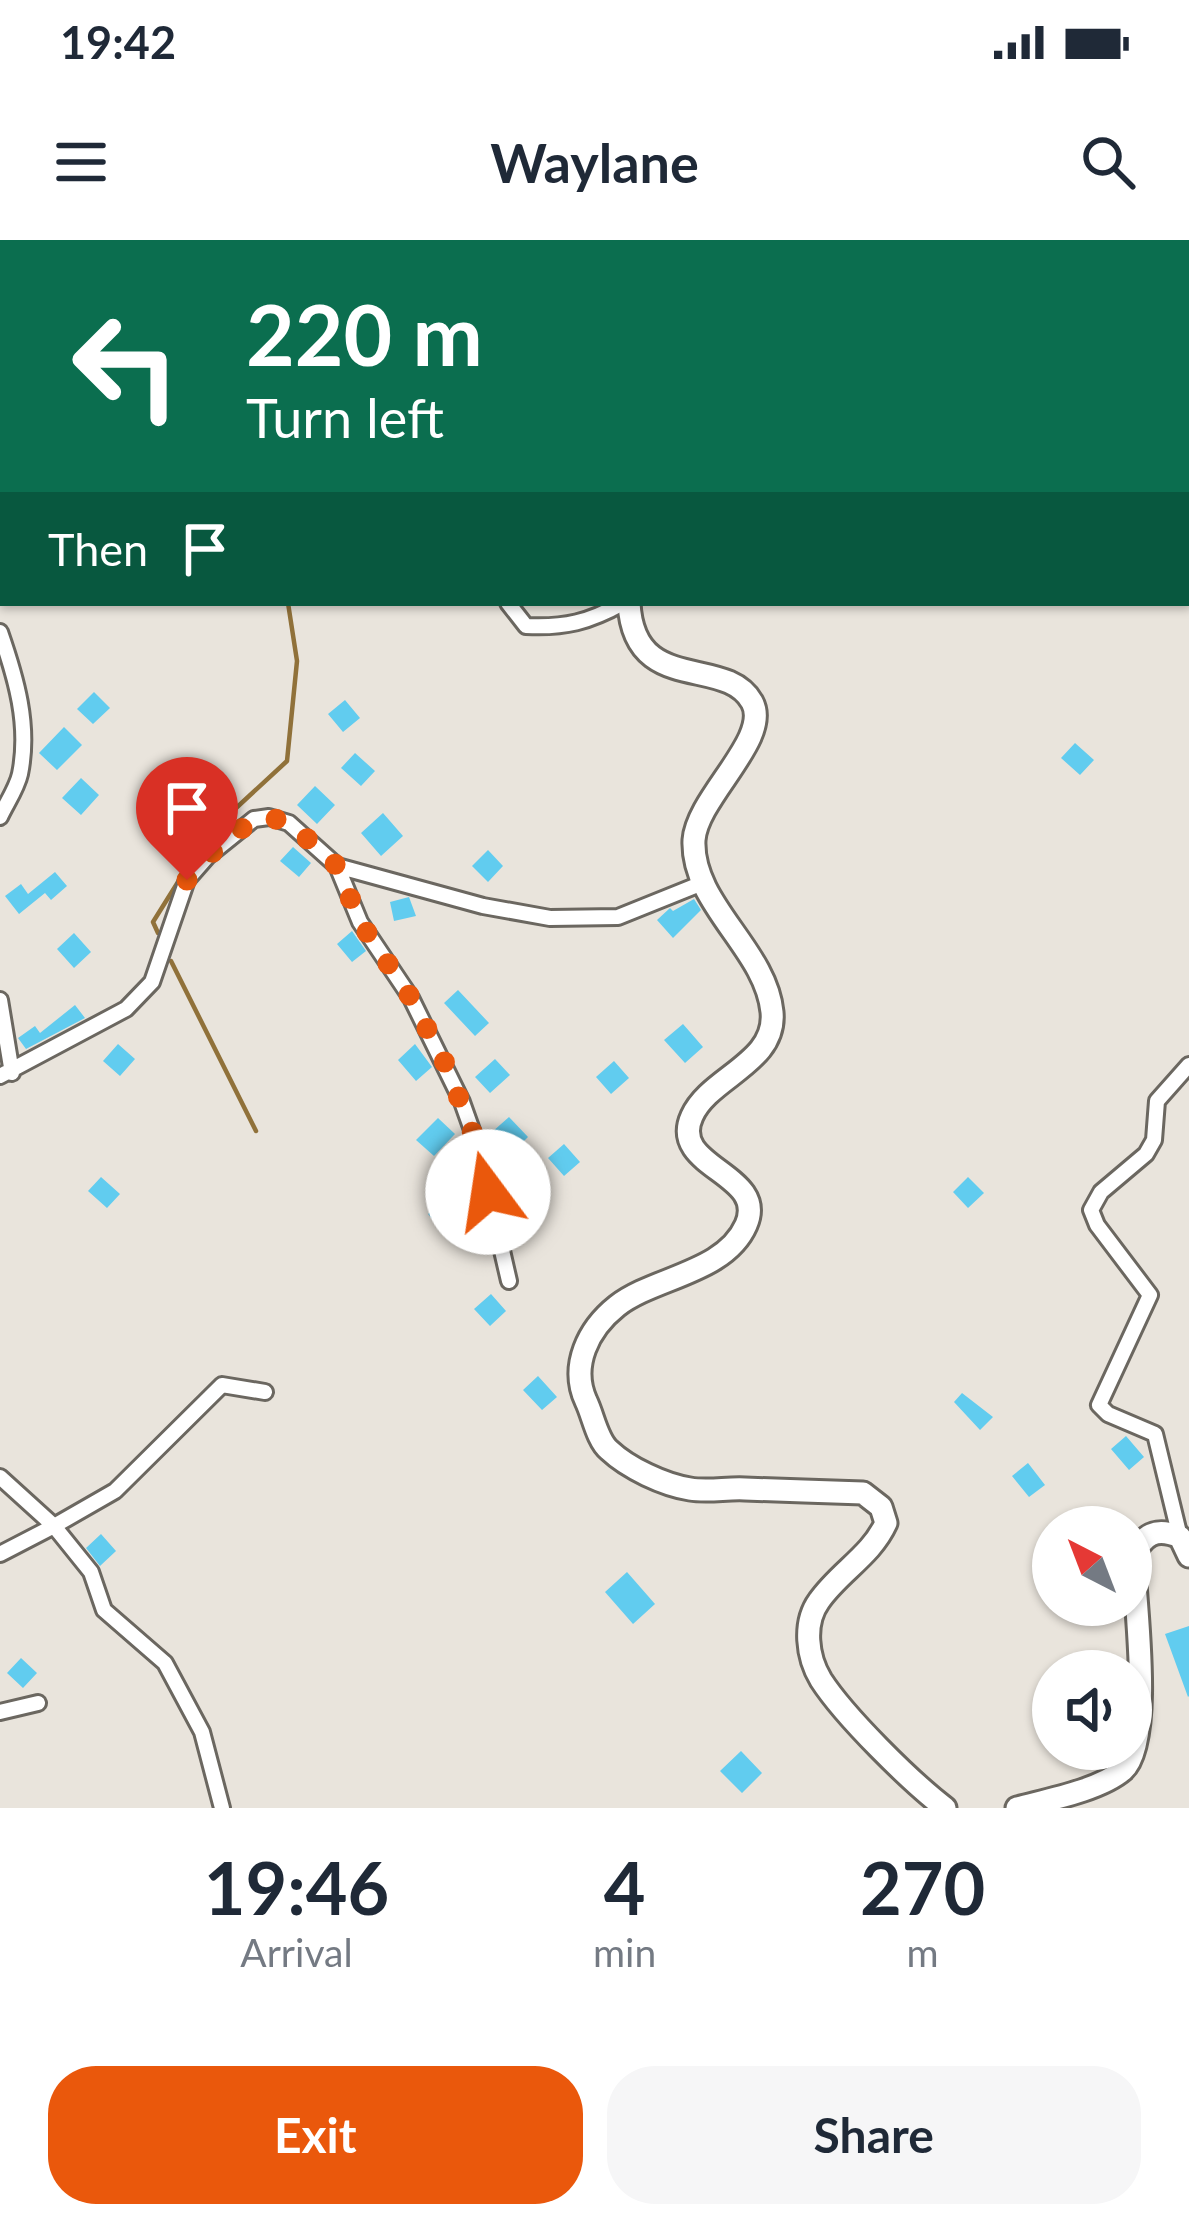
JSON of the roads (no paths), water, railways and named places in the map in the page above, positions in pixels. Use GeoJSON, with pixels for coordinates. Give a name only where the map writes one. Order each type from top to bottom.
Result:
{"type":"FeatureCollection","features":[{"type":"Feature","properties":{"kind":"main road"},"geometry":{"type":"LineString","coordinates":[[627,606],[635,634],[650,654],[669,667],[730,682],[752,703],[751,738],[705,803],[694,835],[695,856],[704,882],[752,959],[772,1007],[772,1025],[764,1044],[698,1105],[687,1136],[707,1162],[742,1189],[751,1205],[746,1227],[728,1247],[700,1265],[620,1303],[608,1314],[583,1349],[579,1387],[606,1448],[657,1479],[690,1489],[863,1493],[881,1507],[886,1523],[878,1540],[817,1604],[807,1630],[820,1679],[945,1808]]}},
{"type":"Feature","properties":{"kind":"main road"},"geometry":{"type":"LineString","coordinates":[[1017,1808],[1067,1795],[1121,1773],[1130,1762],[1142,1725],[1132,1557],[1139,1541],[1150,1534],[1166,1531],[1184,1546]]}},
{"type":"Feature","properties":{"kind":"street"},"geometry":{"type":"LineString","coordinates":[[510,606],[526,626],[561,628],[592,621],[620,606]]}},
{"type":"Feature","properties":{"kind":"street"},"geometry":{"type":"LineString","coordinates":[[0,632],[21,698],[23,728],[20,776],[0,818]]}},
{"type":"Feature","properties":{"kind":"street"},"geometry":{"type":"LineString","coordinates":[[0,1000],[6,1074],[126,1010],[152,982],[187,880],[208,856],[254,819],[290,823],[337,866],[360,922],[411,998],[462,1102],[478,1147],[509,1281]]}},
{"type":"Feature","properties":{"kind":"street"},"geometry":{"type":"LineString","coordinates":[[337,866],[483,906],[550,918],[618,916],[704,882]]}},
{"type":"Feature","properties":{"kind":"street"},"geometry":{"type":"LineString","coordinates":[[1184,1546],[1160,1442],[1155,1434],[1108,1414],[1099,1405],[1150,1295],[1091,1210],[1101,1192],[1146,1154],[1154,1140],[1157,1101],[1189,1065]]}},
{"type":"Feature","properties":{"kind":"street"},"geometry":{"type":"LineString","coordinates":[[0,1554],[116,1491],[223,1385],[265,1392]]}},
{"type":"Feature","properties":{"kind":"street"},"geometry":{"type":"LineString","coordinates":[[0,1477],[54,1526],[91,1572],[104,1610],[165,1663],[202,1732],[222,1808]]}},
{"type":"Feature","properties":{"kind":"street"},"geometry":{"type":"LineString","coordinates":[[0,1712],[38,1702]]}},
{"type":"Feature","properties":{"kind":"waterway"},"geometry":{"type":"LineString","coordinates":[[158,933],[153,922],[208,834],[287,761],[297,661],[288,606]]}},
{"type":"Feature","properties":{"kind":"waterway"},"geometry":{"type":"LineString","coordinates":[[171,961],[256,1131]]}}]}
